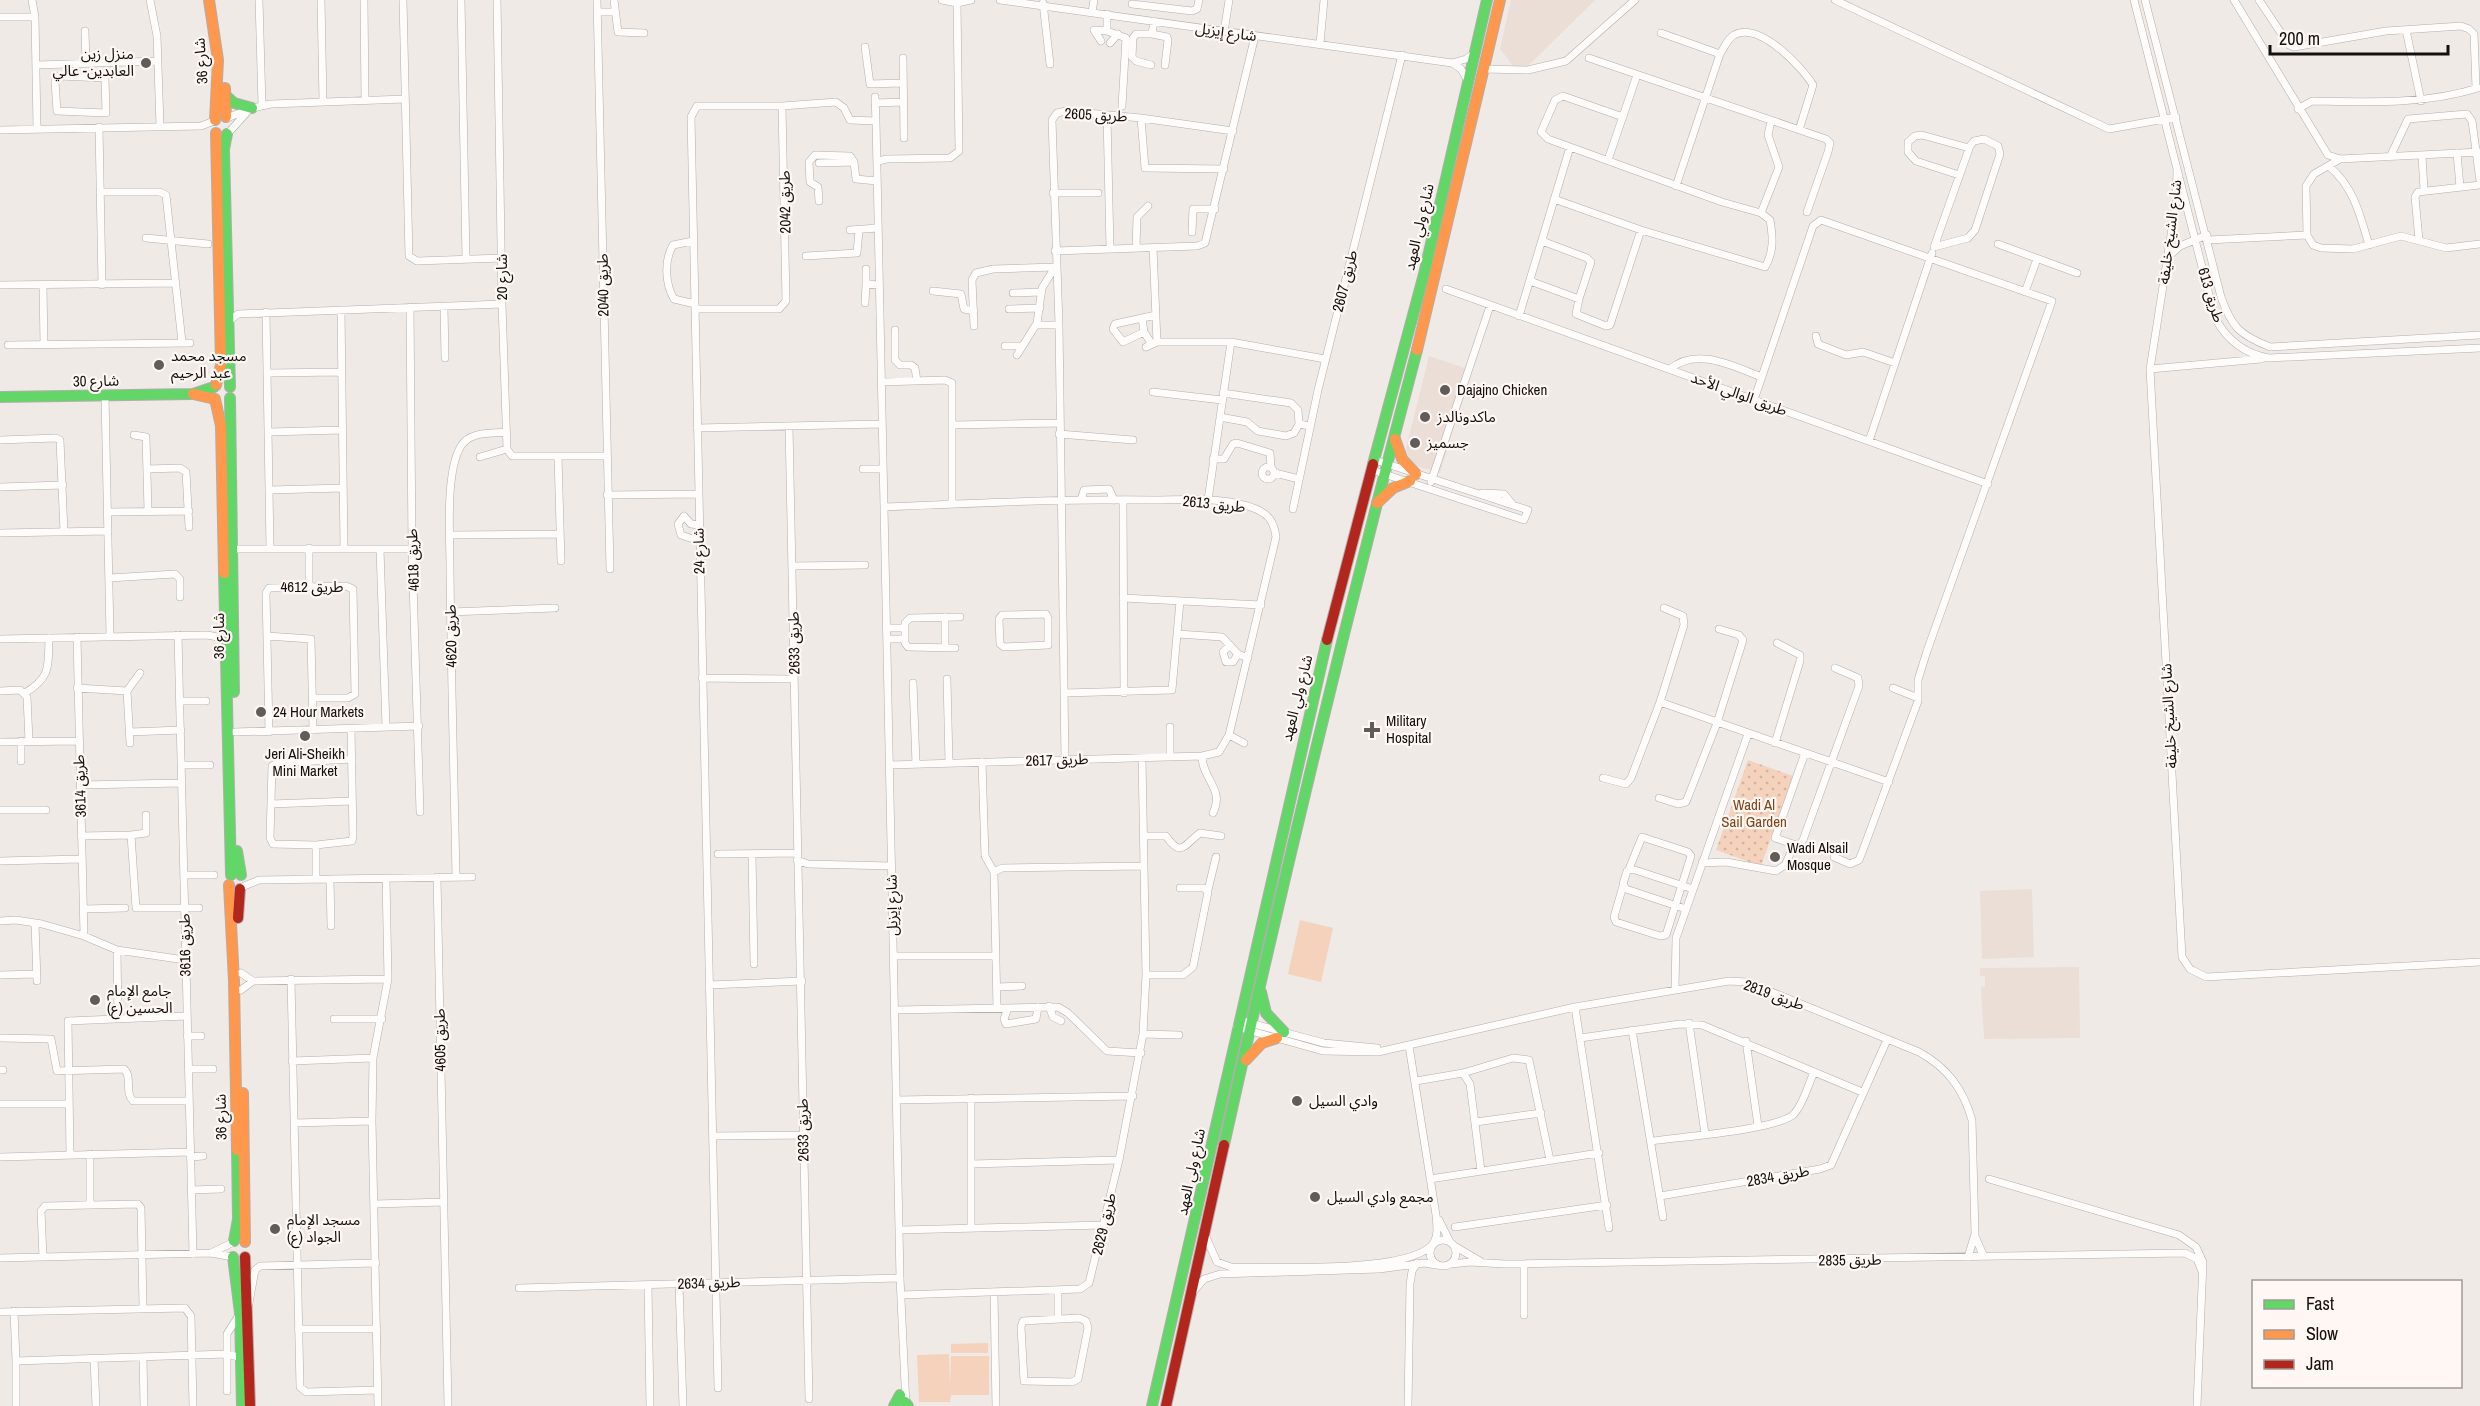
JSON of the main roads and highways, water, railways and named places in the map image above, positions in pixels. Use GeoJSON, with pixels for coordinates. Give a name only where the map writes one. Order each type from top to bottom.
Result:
{"type":"FeatureCollection","features":[{"type":"Feature","properties":{"kind":"place","name":"منزل زين العابدين- عالي"},"geometry":{"type":"Point","coordinates":[146,63]}},
{"type":"Feature","properties":{"kind":"place","name":"مسجد محمد عبد الرحيم"},"geometry":{"type":"Point","coordinates":[159,365]}},
{"type":"Feature","properties":{"kind":"place","name":"Dajajno Chicken"},"geometry":{"type":"Point","coordinates":[1445,390]}},
{"type":"Feature","properties":{"kind":"place","name":"ماكدونالدز"},"geometry":{"type":"Point","coordinates":[1425,417]}},
{"type":"Feature","properties":{"kind":"place","name":"جسميز"},"geometry":{"type":"Point","coordinates":[1415,443]}},
{"type":"Feature","properties":{"kind":"place","name":"24 Hour Markets"},"geometry":{"type":"Point","coordinates":[261,712]}},
{"type":"Feature","properties":{"kind":"place","name":"Military Hospital"},"geometry":{"type":"Point","coordinates":[1372,730]}},
{"type":"Feature","properties":{"kind":"place","name":"Jeri Ali-Sheikh Mini Market"},"geometry":{"type":"Point","coordinates":[305,736]}},
{"type":"Feature","properties":{"kind":"place","name":"Wadi Alsail Mosque"},"geometry":{"type":"Point","coordinates":[1775,857]}},
{"type":"Feature","properties":{"kind":"place","name":"جامع الإمام الحسين (ع)"},"geometry":{"type":"Point","coordinates":[95,1000]}},
{"type":"Feature","properties":{"kind":"place","name":"وادي السيل"},"geometry":{"type":"Point","coordinates":[1297,1101]}},
{"type":"Feature","properties":{"kind":"place","name":"مجمع وادي السيل"},"geometry":{"type":"Point","coordinates":[1315,1197]}},
{"type":"Feature","properties":{"kind":"place","name":"مسجد الإمام الجواد (ع)"},"geometry":{"type":"Point","coordinates":[275,1229]}},
{"type":"Feature","properties":{"kind":"park label","name":"Wadi Al Sail Garden"},"geometry":{"type":"Point","coordinates":[1754,814]}}]}
